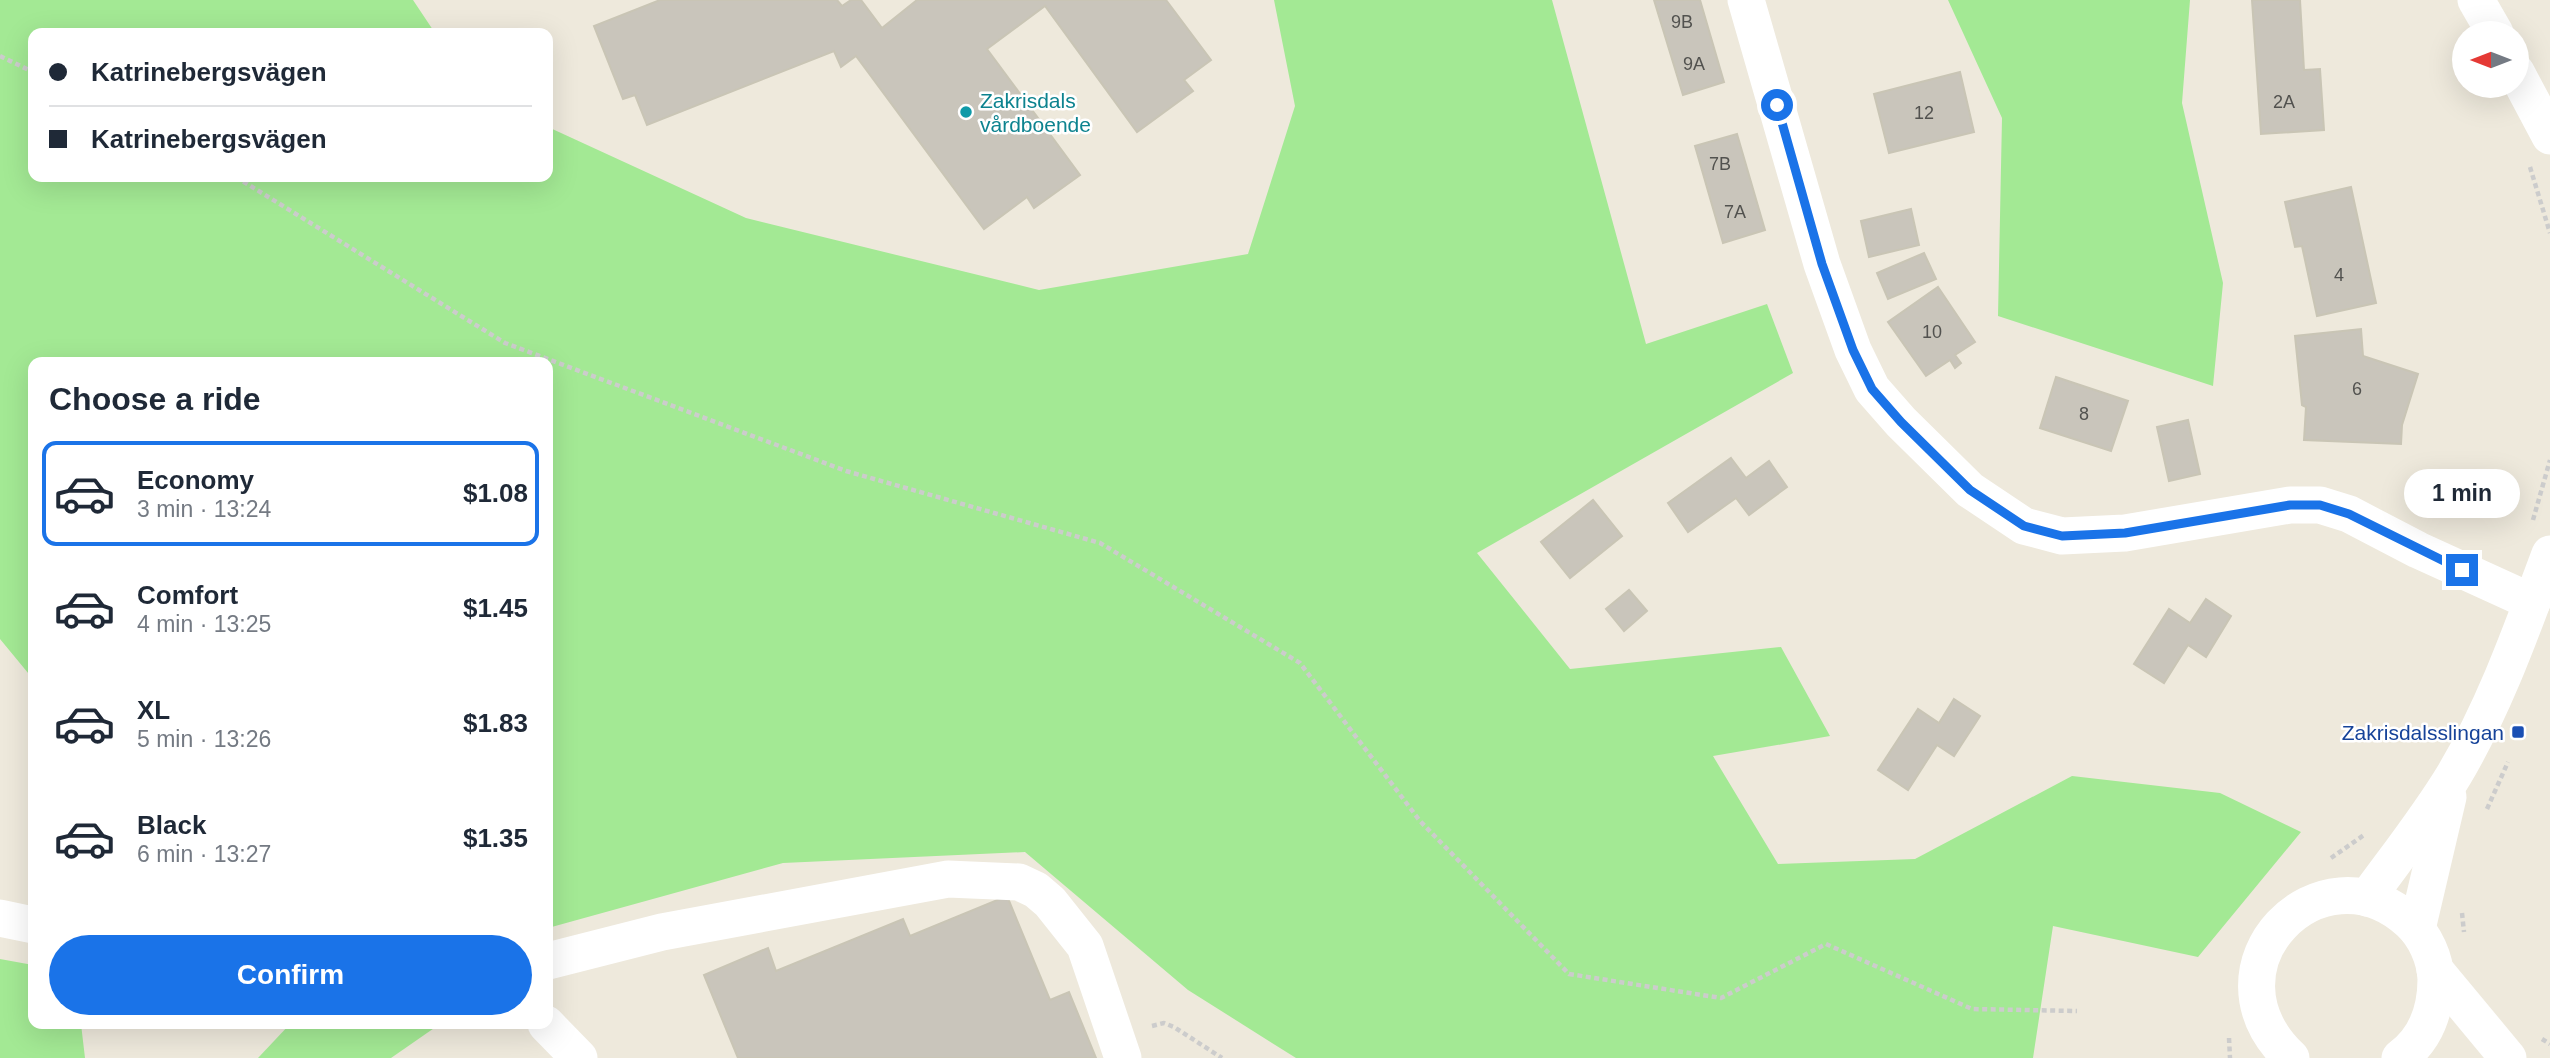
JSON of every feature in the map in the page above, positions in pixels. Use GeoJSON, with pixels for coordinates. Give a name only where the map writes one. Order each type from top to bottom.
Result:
{"type":"FeatureCollection","features":[{"type":"Feature","properties":{"kind":"street"},"geometry":{"type":"LineString","coordinates":[[1746,0],[1822,264],[1853,350],[1872,389],[1901,422],[1970,490],[2024,526],[2062,536],[2125,533],[2290,505],[2320,505],[2349,514],[2418,550],[2532,602]]}},
{"type":"Feature","properties":{"kind":"street"},"geometry":{"type":"LineString","coordinates":[[2476,0],[2488,21]]}},
{"type":"Feature","properties":{"kind":"street"},"geometry":{"type":"LineString","coordinates":[[2529,96],[2550,136]]}},
{"type":"Feature","properties":{"kind":"street"},"geometry":{"type":"LineString","coordinates":[[2367,898],[2453,776],[2508,664],[2532,602],[2540,541]]}},
{"type":"Feature","properties":{"kind":"street"},"geometry":{"type":"LineString","coordinates":[[2417,929],[2453,776]]}},
{"type":"Feature","properties":{"kind":"street"},"geometry":{"type":"LineString","coordinates":[[553,960],[662,932],[948,878],[1019,882],[1036,890],[1050,902],[1085,946],[1119,1046]]}},
{"type":"Feature","properties":{"kind":"street"},"geometry":{"type":"LineString","coordinates":[[2282,1054],[2265,1025],[2257,1001],[2256,976],[2263,951],[2276,929],[2295,912],[2317,901],[2342,896],[2367,898],[2386,905],[2417,929],[2428,948],[2435,970],[2436,999],[2427,1027],[2410,1051],[2400,1058]]}},
{"type":"Feature","properties":{"kind":"street"},"geometry":{"type":"LineString","coordinates":[[0,918],[28,924]]}},
{"type":"Feature","properties":{"kind":"street"},"geometry":{"type":"LineString","coordinates":[[2435,970],[2508,1058]]}},
{"type":"Feature","properties":{"kind":"street"},"geometry":{"type":"LineString","coordinates":[[550,1029],[579,1058]]}},
{"type":"Feature","properties":{"kind":"path"},"geometry":{"type":"LineString","coordinates":[[0,56],[28,70]]}},
{"type":"Feature","properties":{"kind":"path"},"geometry":{"type":"LineString","coordinates":[[244,182],[505,342],[545,357]]}},
{"type":"Feature","properties":{"kind":"path"},"geometry":{"type":"LineString","coordinates":[[553,360],[846,471],[1100,543],[1300,663],[1420,821],[1569,974],[1721,998],[1826,944],[1972,1009],[2077,1012]]}},
{"type":"Feature","properties":{"kind":"path"},"geometry":{"type":"LineString","coordinates":[[2540,541],[2550,460]]}},
{"type":"Feature","properties":{"kind":"path"},"geometry":{"type":"LineString","coordinates":[[2330,859],[2368,832]]}},
{"type":"Feature","properties":{"kind":"path"},"geometry":{"type":"LineString","coordinates":[[1119,1046],[1164,1023],[1222,1058]]}},
{"type":"Feature","properties":{"kind":"path"},"geometry":{"type":"LineString","coordinates":[[2227,1027],[2230,1058]]}},
{"type":"Feature","properties":{"kind":"green space"},"geometry":{"type":"Polygon","coordinates":[[[0,0],[413,0],[432,28],[28,28],[28,182],[553,182],[553,129],[746,218],[1039,290],[1248,254],[1295,106],[1274,0],[1552,0],[1646,344],[1767,304],[1793,373],[1477,553],[1570,669],[1781,647],[1830,736],[1713,756],[1778,864],[1915,859],[2072,776],[2220,793],[2301,832],[2198,957],[2053,926],[2033,1058],[1296,1058],[1188,990],[1025,852],[783,863],[553,927],[553,357],[28,357],[28,673],[0,639],[0,0]]]}},
{"type":"Feature","properties":{"kind":"green space"},"geometry":{"type":"Polygon","coordinates":[[[1948,0],[2190,0],[2182,103],[2223,283],[2213,386],[1998,316],[2002,118],[1948,0]]]}},
{"type":"Feature","properties":{"kind":"green space"},"geometry":{"type":"Polygon","coordinates":[[[0,959],[28,964],[28,1029],[82,1029],[85,1058],[0,1058],[0,959]]]}},
{"type":"Feature","properties":{"kind":"green space"},"geometry":{"type":"Polygon","coordinates":[[[285,1029],[433,1029],[391,1058],[258,1058],[285,1029]]]}},
{"type":"Feature","properties":{"kind":"building","name":"Zakrisdals vårdboende"},"geometry":{"type":"Polygon","coordinates":[[[660,0],[837,0],[842,6],[851,0],[861,0],[882,28],[917,0],[1166,0],[1211,60],[1184,80],[1193,91],[1137,132],[1045,6],[987,49],[1080,175],[1034,208],[1027,197],[984,229],[856,56],[841,67],[834,51],[647,125],[635,95],[623,99],[594,26],[660,0]]]}},
{"type":"Feature","properties":{"kind":"building"},"geometry":{"type":"Polygon","coordinates":[[[1654,0],[1700,0],[1724,82],[1683,95],[1654,0]]]}},
{"type":"Feature","properties":{"kind":"building"},"geometry":{"type":"Polygon","coordinates":[[[2252,0],[2300,0],[2304,70],[2320,69],[2324,130],[2261,134],[2252,0]]]}},
{"type":"Feature","properties":{"kind":"building"},"geometry":{"type":"Polygon","coordinates":[[[1960,72],[1974,132],[1889,153],[1874,94],[1960,72]]]}},
{"type":"Feature","properties":{"kind":"building"},"geometry":{"type":"Polygon","coordinates":[[[1737,134],[1765,230],[1723,243],[1695,146],[1737,134]]]}},
{"type":"Feature","properties":{"kind":"building"},"geometry":{"type":"Polygon","coordinates":[[[2351,187],[2376,303],[2317,316],[2302,246],[2295,247],[2285,202],[2351,187]]]}},
{"type":"Feature","properties":{"kind":"building"},"geometry":{"type":"Polygon","coordinates":[[[1911,209],[1919,245],[1869,257],[1861,221],[1911,209]]]}},
{"type":"Feature","properties":{"kind":"building"},"geometry":{"type":"Polygon","coordinates":[[[1924,253],[1936,279],[1888,299],[1877,273],[1924,253]]]}},
{"type":"Feature","properties":{"kind":"building"},"geometry":{"type":"Polygon","coordinates":[[[1938,287],[1975,342],[1955,355],[1961,363],[1955,368],[1950,360],[1926,376],[1888,322],[1938,287]]]}},
{"type":"Feature","properties":{"kind":"building"},"geometry":{"type":"Polygon","coordinates":[[[2361,329],[2363,356],[2418,374],[2402,425],[2401,444],[2304,440],[2306,407],[2302,405],[2295,336],[2361,329]]]}},
{"type":"Feature","properties":{"kind":"building"},"geometry":{"type":"Polygon","coordinates":[[[2056,377],[2128,401],[2111,451],[2040,428],[2056,377]]]}},
{"type":"Feature","properties":{"kind":"building"},"geometry":{"type":"Polygon","coordinates":[[[2188,420],[2200,474],[2169,481],[2157,427],[2188,420]]]}},
{"type":"Feature","properties":{"kind":"building"},"geometry":{"type":"Polygon","coordinates":[[[1731,458],[1746,478],[1769,461],[1787,487],[1749,515],[1736,498],[1688,532],[1668,503],[1731,458]]]}},
{"type":"Feature","properties":{"kind":"building"},"geometry":{"type":"Polygon","coordinates":[[[1593,500],[1622,536],[1570,578],[1541,542],[1593,500]]]}},
{"type":"Feature","properties":{"kind":"building"},"geometry":{"type":"Polygon","coordinates":[[[1629,590],[1647,611],[1624,631],[1606,609],[1629,590]]]}},
{"type":"Feature","properties":{"kind":"building"},"geometry":{"type":"Polygon","coordinates":[[[2206,599],[2231,616],[2206,657],[2188,645],[2164,683],[2134,664],[2169,609],[2190,623],[2206,599]]]}},
{"type":"Feature","properties":{"kind":"building"},"geometry":{"type":"Polygon","coordinates":[[[1954,699],[1980,716],[1954,756],[1937,745],[1908,790],[1878,770],[1918,709],[1939,723],[1954,699]]]}},
{"type":"Feature","properties":{"kind":"building"},"geometry":{"type":"Polygon","coordinates":[[[1007,896],[1050,1000],[1069,992],[1096,1058],[738,1058],[704,975],[768,948],[776,971],[903,919],[910,936],[1007,896]]]}},
{"type":"Feature","properties":{"kind":"place","name":"Zakrisdals vårdboende"},"geometry":{"type":"Point","coordinates":[966,112]}},
{"type":"Feature","properties":{"kind":"place","name":"Zakrisdalsslingan"},"geometry":{"type":"Point","coordinates":[2518,732]}},
{"type":"Feature","properties":{"kind":"route"},"geometry":{"type":"LineString","coordinates":[[1777,105],[1822,264],[1853,350],[1872,389],[1901,422],[1970,490],[2024,526],[2062,536],[2125,533],[2290,505],[2320,505],[2349,514],[2462,570]]}}]}
